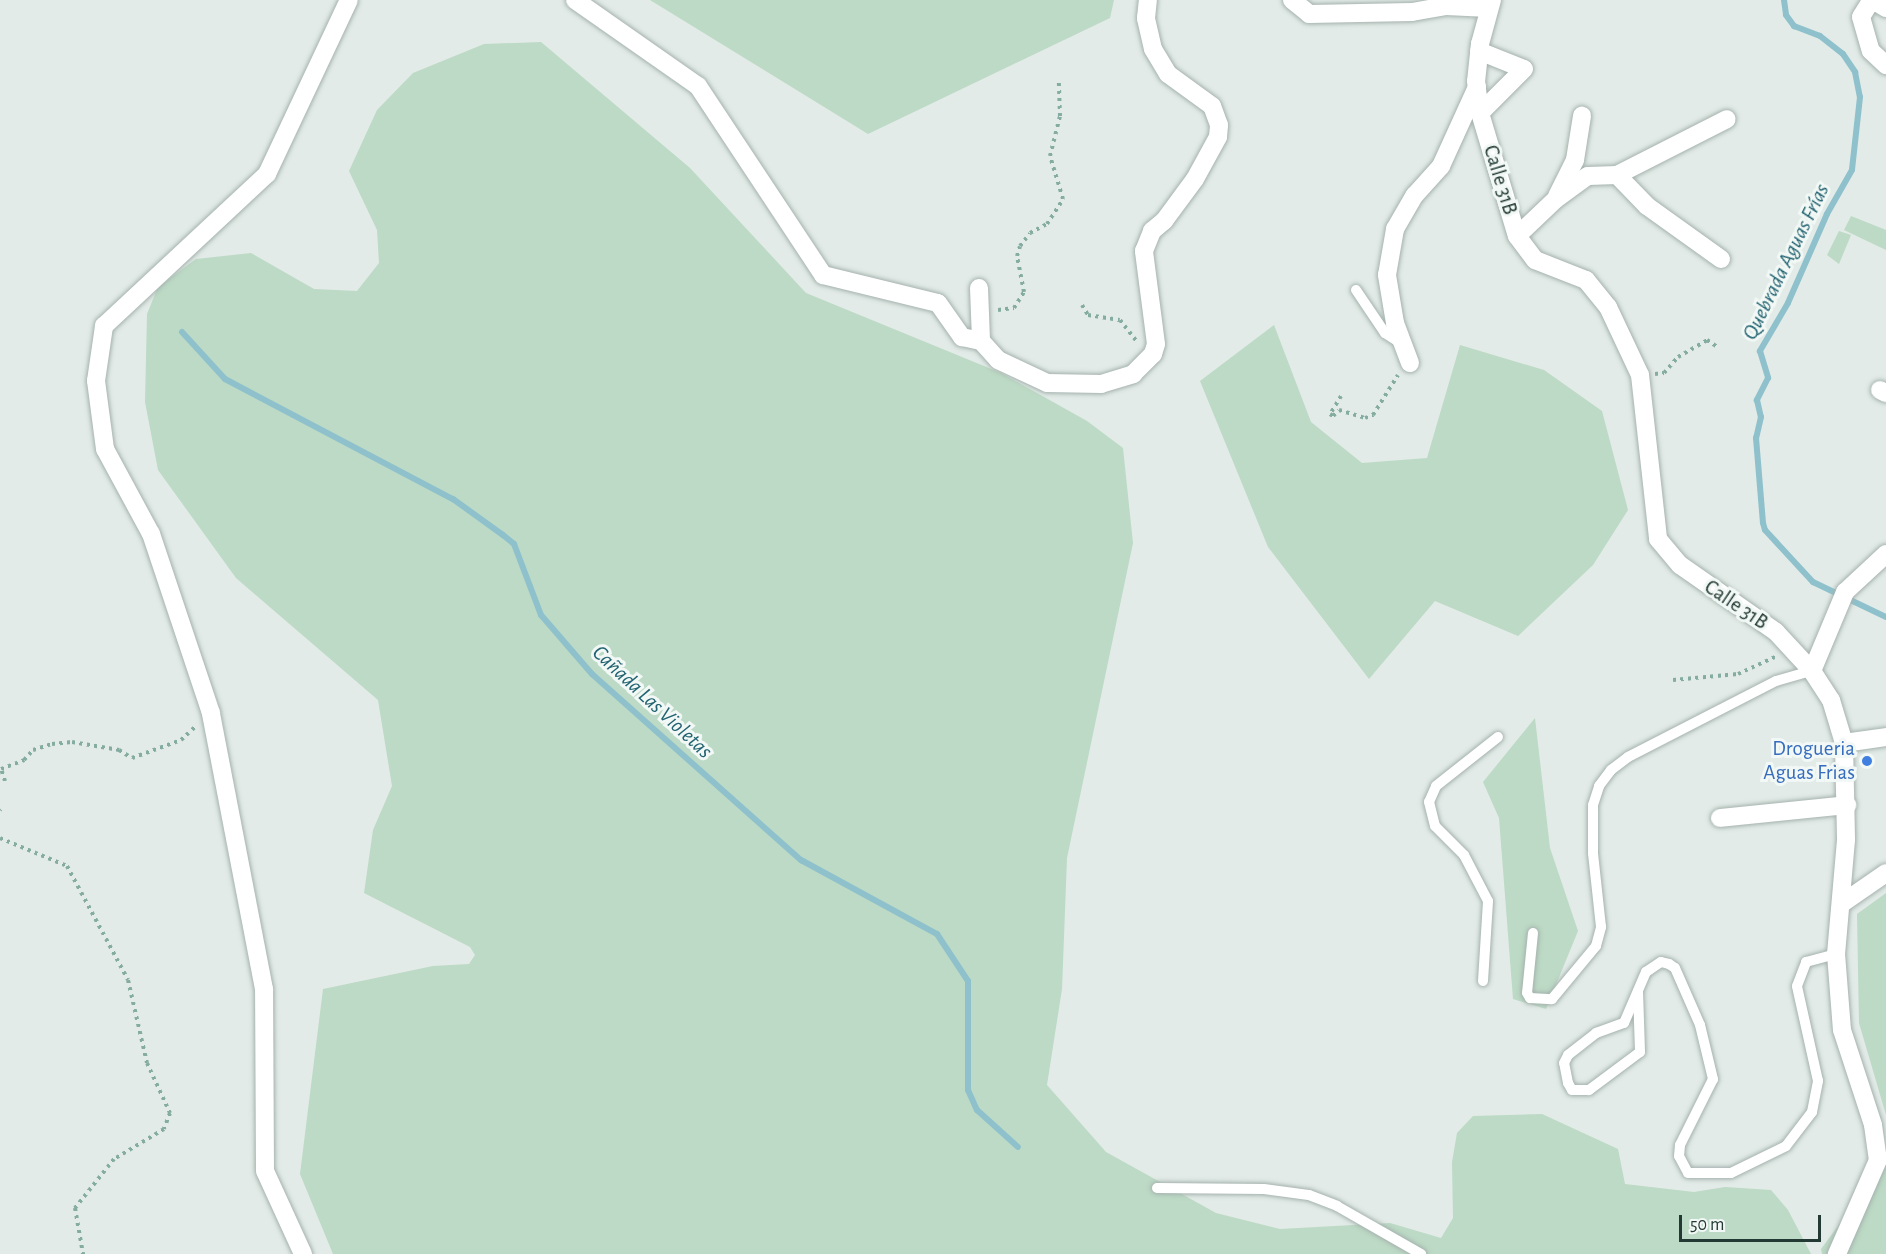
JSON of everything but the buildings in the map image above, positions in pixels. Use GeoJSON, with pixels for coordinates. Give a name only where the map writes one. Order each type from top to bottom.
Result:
{"type":"FeatureCollection","features":[{"type":"Feature","properties":{"kind":"street"},"geometry":{"type":"LineString","coordinates":[[303,1254],[265,1171],[264,989],[211,713],[151,534],[105,449],[96,381],[104,326],[267,174],[349,0]]}},
{"type":"Feature","properties":{"kind":"street"},"geometry":{"type":"LineString","coordinates":[[574,0],[698,86],[823,275],[938,303],[962,337],[981,341],[998,360],[1047,384],[1068,386],[1101,384],[1132,374],[1147,359],[1156,344],[1144,251],[1152,231],[1164,221],[1195,179],[1218,137],[1219,125],[1212,106],[1168,74],[1153,49],[1146,18],[1148,0]]}},
{"type":"Feature","properties":{"kind":"street"},"geometry":{"type":"LineString","coordinates":[[1292,0],[1309,14],[1412,12],[1446,6],[1490,4]]}},
{"type":"Feature","properties":{"kind":"street"},"geometry":{"type":"LineString","coordinates":[[1886,8],[1876,2],[1869,4],[1861,17],[1871,51],[1886,65]]}},
{"type":"Feature","properties":{"kind":"street","name":"Calle 31B"},"geometry":{"type":"LineString","coordinates":[[1490,4],[1479,51],[1477,87],[1480,112],[1517,237],[1535,260],[1586,280],[1599,291],[1640,375],[1658,538],[1680,566],[1776,632],[1812,671],[1831,700],[1844,743],[1847,805],[1844,902],[1836,954],[1842,1030],[1873,1125],[1878,1160],[1837,1254]]}},
{"type":"Feature","properties":{"kind":"street"},"geometry":{"type":"LineString","coordinates":[[1479,51],[1524,69],[1480,112]]}},
{"type":"Feature","properties":{"kind":"street"},"geometry":{"type":"LineString","coordinates":[[1410,363],[1403,344],[1387,275],[1395,229],[1415,195],[1441,166],[1477,87]]}},
{"type":"Feature","properties":{"kind":"street"},"geometry":{"type":"LineString","coordinates":[[1556,199],[1575,160],[1582,116]]}},
{"type":"Feature","properties":{"kind":"street"},"geometry":{"type":"LineString","coordinates":[[1517,237],[1556,199],[1588,176],[1617,175],[1727,119]]}},
{"type":"Feature","properties":{"kind":"street"},"geometry":{"type":"LineString","coordinates":[[1617,175],[1647,206],[1721,259]]}},
{"type":"Feature","properties":{"kind":"street"},"geometry":{"type":"LineString","coordinates":[[979,288],[981,341]]}},
{"type":"Feature","properties":{"kind":"street"},"geometry":{"type":"LineString","coordinates":[[1812,671],[1834,612],[1845,592],[1884,556]]}},
{"type":"Feature","properties":{"kind":"street"},"geometry":{"type":"LineString","coordinates":[[1844,743],[1886,737]]}},
{"type":"Feature","properties":{"kind":"street"},"geometry":{"type":"LineString","coordinates":[[1720,818],[1847,805]]}},
{"type":"Feature","properties":{"kind":"street"},"geometry":{"type":"LineString","coordinates":[[1844,902],[1886,873]]}},
{"type":"Feature","properties":{"kind":"lane"},"geometry":{"type":"LineString","coordinates":[[1356,290],[1385,333],[1403,344]]}},
{"type":"Feature","properties":{"kind":"lane"},"geometry":{"type":"LineString","coordinates":[[1533,933],[1527,993],[1530,998],[1551,999],[1596,946],[1601,927],[1593,853],[1593,805],[1599,786],[1611,770],[1628,757],[1776,681],[1812,671]]}},
{"type":"Feature","properties":{"kind":"lane"},"geometry":{"type":"LineString","coordinates":[[1484,981],[1488,902],[1464,855],[1435,826],[1429,802],[1436,786],[1498,737]]}},
{"type":"Feature","properties":{"kind":"lane"},"geometry":{"type":"LineString","coordinates":[[1638,991],[1640,1052],[1589,1090],[1572,1090],[1564,1073],[1568,1055],[1596,1033],[1624,1023],[1646,972],[1654,965],[1661,962],[1675,968],[1700,1026],[1713,1079],[1680,1145],[1679,1156],[1688,1173],[1731,1173],[1786,1146],[1812,1112],[1818,1082],[1797,986],[1806,962],[1836,954]]}},
{"type":"Feature","properties":{"kind":"lane"},"geometry":{"type":"LineString","coordinates":[[1158,1188],[1264,1189],[1309,1195],[1337,1206],[1421,1254]]}},
{"type":"Feature","properties":{"kind":"path"},"geometry":{"type":"LineString","coordinates":[[989,308],[1014,308],[1024,292],[1017,256],[1020,246],[1030,233],[1047,224],[1063,199],[1050,156],[1060,116],[1059,80]]}},
{"type":"Feature","properties":{"kind":"path"},"geometry":{"type":"LineString","coordinates":[[1082,305],[1088,315],[1120,320],[1147,359]]}},
{"type":"Feature","properties":{"kind":"path"},"geometry":{"type":"LineString","coordinates":[[1640,375],[1665,373],[1678,357],[1707,340],[1716,346]]}},
{"type":"Feature","properties":{"kind":"path"},"geometry":{"type":"LineString","coordinates":[[1341,396],[1330,414],[1333,416],[1339,410],[1365,418],[1373,415],[1410,363]]}},
{"type":"Feature","properties":{"kind":"path"},"geometry":{"type":"LineString","coordinates":[[1673,680],[1738,674],[1790,647]]}},
{"type":"Feature","properties":{"kind":"path"},"geometry":{"type":"LineString","coordinates":[[5,781],[1,769],[24,759],[33,750],[72,742],[119,750],[132,758],[181,740],[211,713]]}},
{"type":"Feature","properties":{"kind":"path"},"geometry":{"type":"LineString","coordinates":[[0,838],[67,866],[128,980],[147,1063],[170,1113],[164,1129],[114,1159],[75,1208],[83,1254]]}},
{"type":"Feature","properties":{"kind":"green space"},"geometry":{"type":"Polygon","coordinates":[[[650,0],[1114,0],[1110,18],[868,134],[650,0]]]}},
{"type":"Feature","properties":{"kind":"green space"},"geometry":{"type":"Polygon","coordinates":[[[541,42],[690,168],[806,293],[1001,373],[1087,421],[1123,448],[1133,543],[1067,858],[1062,989],[1047,1085],[1106,1152],[1216,1213],[1280,1229],[1390,1223],[1441,1238],[1453,1218],[1452,1162],[1457,1133],[1473,1116],[1542,1114],[1618,1149],[1625,1184],[1694,1192],[1725,1187],[1771,1190],[1788,1210],[1811,1254],[333,1254],[300,1174],[323,989],[433,966],[469,964],[475,955],[470,947],[364,893],[373,830],[392,786],[378,700],[236,578],[158,470],[145,402],[147,314],[158,287],[196,259],[251,253],[314,289],[357,291],[379,263],[377,230],[349,171],[377,110],[413,73],[484,44],[541,42]]]}},
{"type":"Feature","properties":{"kind":"green space"},"geometry":{"type":"Polygon","coordinates":[[[1851,216],[1886,230],[1886,250],[1844,230],[1851,216]]]}},
{"type":"Feature","properties":{"kind":"green space"},"geometry":{"type":"Polygon","coordinates":[[[1839,231],[1851,235],[1839,264],[1827,255],[1839,231]]]}},
{"type":"Feature","properties":{"kind":"green space"},"geometry":{"type":"Polygon","coordinates":[[[1274,325],[1311,422],[1362,463],[1427,458],[1460,345],[1544,370],[1602,411],[1628,510],[1593,565],[1518,636],[1435,601],[1369,679],[1268,547],[1200,381],[1274,325]]]}},
{"type":"Feature","properties":{"kind":"green space"},"geometry":{"type":"Polygon","coordinates":[[[1535,718],[1550,848],[1578,931],[1546,1009],[1513,999],[1499,818],[1483,782],[1535,718]]]}},
{"type":"Feature","properties":{"kind":"green space"},"geometry":{"type":"Polygon","coordinates":[[[1886,893],[1886,1115],[1859,1023],[1857,914],[1886,893]]]}},
{"type":"Feature","properties":{"kind":"green space"},"geometry":{"type":"Polygon","coordinates":[[[1886,1161],[1886,1254],[1822,1254],[1821,1249],[1886,1161]]]}},
{"type":"Feature","properties":{"kind":"waterway","name":"Quebrada Aguas Frías"},"geometry":{"type":"LineString","coordinates":[[1784,0],[1786,15],[1794,26],[1820,36],[1843,54],[1855,72],[1860,97],[1852,170],[1827,214],[1788,303],[1760,351],[1768,378],[1757,400],[1761,417],[1756,438],[1763,523],[1765,530],[1813,582],[1886,617]]}},
{"type":"Feature","properties":{"kind":"waterway","name":"Cañada Las Violetas"},"geometry":{"type":"LineString","coordinates":[[182,332],[225,379],[453,499],[503,535],[514,544],[541,615],[592,674],[801,860],[937,934],[968,981],[968,1090],[977,1110],[1018,1147]]}},
{"type":"Feature","properties":{"kind":"place","name":"Drogueria Aguas Frias"},"geometry":{"type":"Point","coordinates":[1867,761]}}]}
